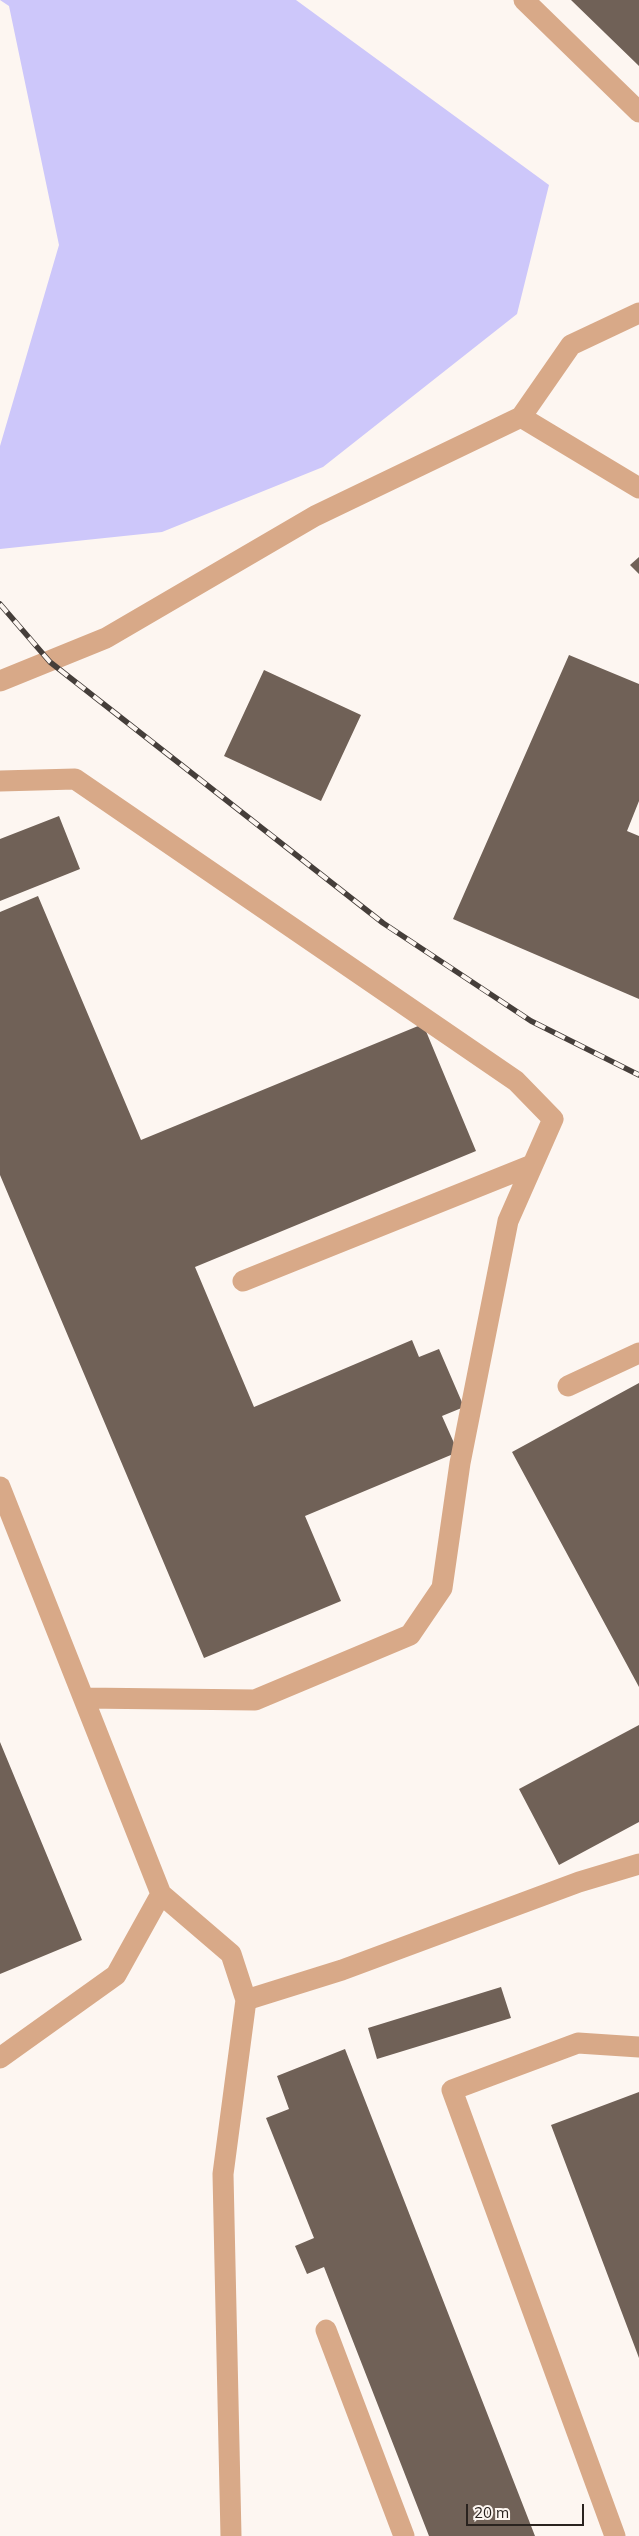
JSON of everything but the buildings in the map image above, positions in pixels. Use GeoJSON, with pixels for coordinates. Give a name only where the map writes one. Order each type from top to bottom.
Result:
{"type":"FeatureCollection","features":[{"type":"Feature","properties":{"kind":"lane"},"geometry":{"type":"LineString","coordinates":[[524,0],[639,112]]}},
{"type":"Feature","properties":{"kind":"lane"},"geometry":{"type":"LineString","coordinates":[[0,682],[106,638],[315,516],[521,417],[571,346],[639,314]]}},
{"type":"Feature","properties":{"kind":"lane"},"geometry":{"type":"LineString","coordinates":[[521,417],[639,488]]}},
{"type":"Feature","properties":{"kind":"lane"},"geometry":{"type":"LineString","coordinates":[[0,781],[74,779],[516,1081],[553,1119],[508,1221],[460,1463],[442,1588],[410,1635],[255,1700],[84,1698]]}},
{"type":"Feature","properties":{"kind":"lane"},"geometry":{"type":"LineString","coordinates":[[243,1281],[532,1165]]}},
{"type":"Feature","properties":{"kind":"lane"},"geometry":{"type":"LineString","coordinates":[[568,1386],[639,1353]]}},
{"type":"Feature","properties":{"kind":"lane"},"geometry":{"type":"LineString","coordinates":[[0,1487],[161,1894],[231,1954],[246,2000],[223,2174],[231,2536]]}},
{"type":"Feature","properties":{"kind":"lane"},"geometry":{"type":"LineString","coordinates":[[246,2000],[342,1970],[579,1882],[639,1864]]}},
{"type":"Feature","properties":{"kind":"lane"},"geometry":{"type":"LineString","coordinates":[[0,2058],[116,1975],[161,1894]]}},
{"type":"Feature","properties":{"kind":"lane"},"geometry":{"type":"LineString","coordinates":[[614,2536],[452,2090],[578,2043],[639,2047]]}},
{"type":"Feature","properties":{"kind":"lane"},"geometry":{"type":"LineString","coordinates":[[326,2330],[404,2536]]}},
{"type":"Feature","properties":{"kind":"shaded area"},"geometry":{"type":"Polygon","coordinates":[[[0,0],[296,0],[549,185],[517,314],[323,467],[162,532],[0,549],[0,446],[59,245],[9,6],[0,0]]]}},
{"type":"Feature","properties":{"kind":"railway"},"geometry":{"type":"LineString","coordinates":[[0,604],[50,662],[383,923],[531,1021],[639,1075]]}}]}
